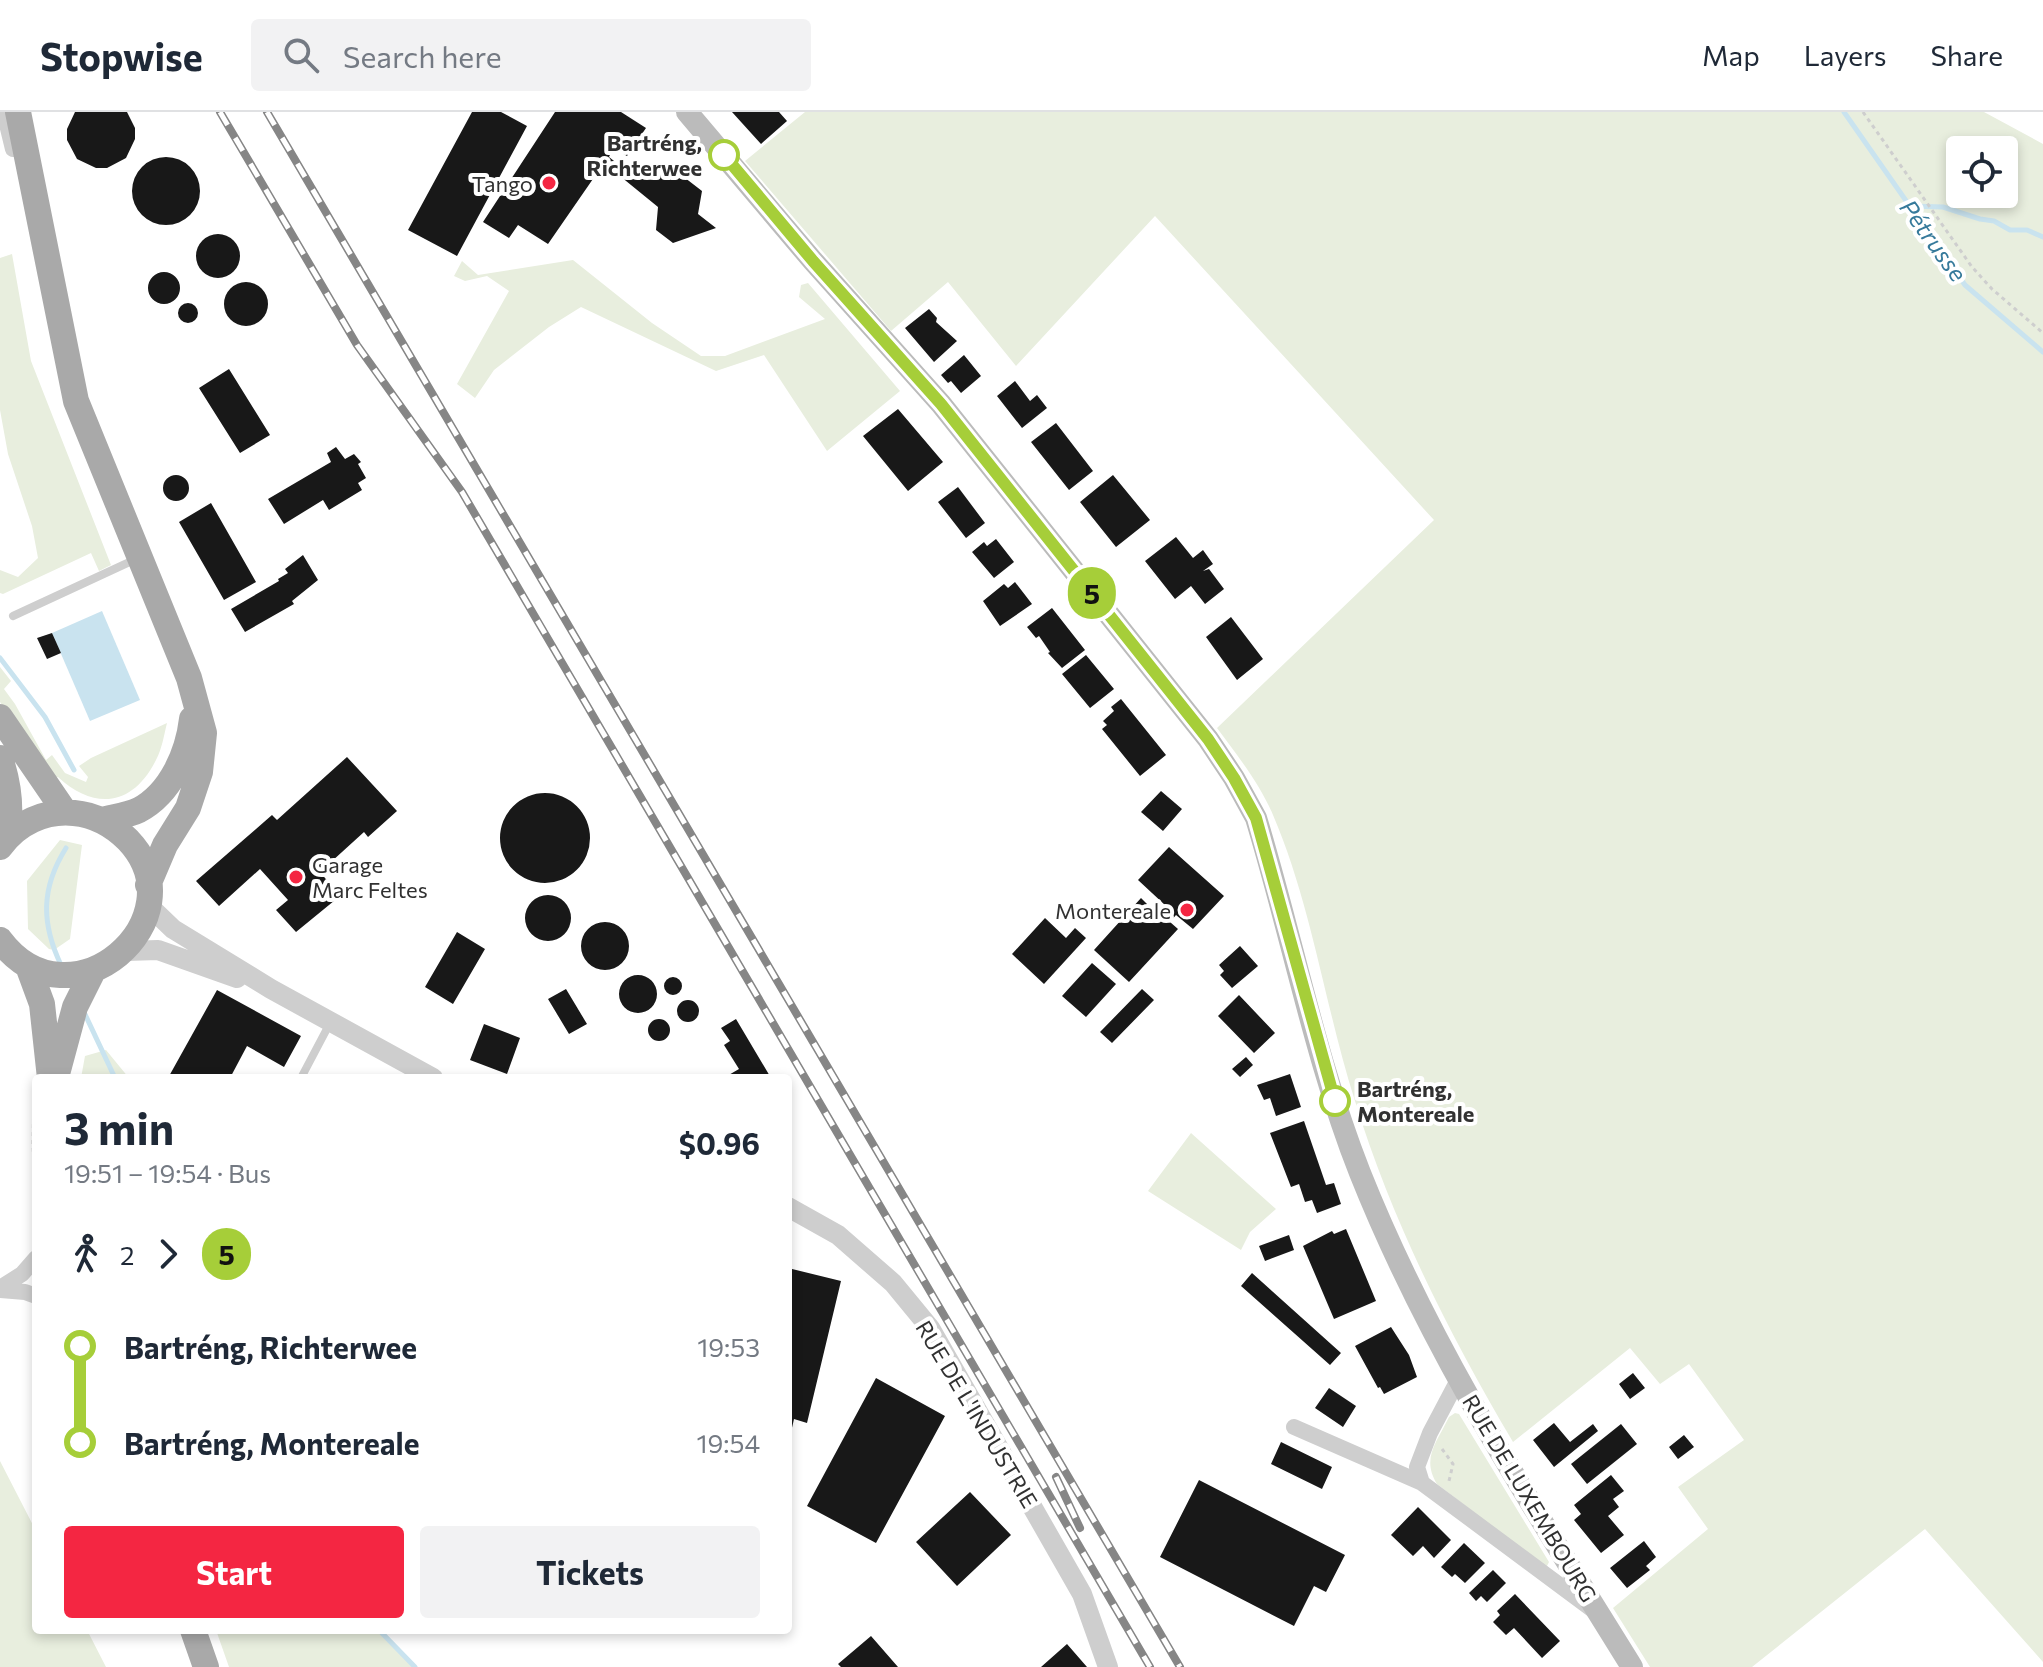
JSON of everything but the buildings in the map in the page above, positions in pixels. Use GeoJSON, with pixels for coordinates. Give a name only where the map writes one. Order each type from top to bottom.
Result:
{"type":"FeatureCollection","features":[{"type":"Feature","properties":{"kind":"main road"},"geometry":{"type":"LineString","coordinates":[[9,953],[51,974],[72,975],[111,963],[126,951],[140,930],[165,845],[188,808],[200,772],[204,733],[195,695],[76,401],[18,112]]}},
{"type":"Feature","properties":{"kind":"main road","name":"RUE DE LUXEMBOURG"},"geometry":{"type":"LineString","coordinates":[[687,112],[813,261],[941,404],[1208,739],[1234,778],[1256,818],[1336,1104],[1360,1174],[1411,1291],[1458,1380],[1632,1667]]}},
{"type":"Feature","properties":{"kind":"main road"},"geometry":{"type":"LineString","coordinates":[[102,820],[138,810],[160,794],[180,765],[190,733],[195,695]]}},
{"type":"Feature","properties":{"kind":"main road"},"geometry":{"type":"LineString","coordinates":[[0,717],[65,812]]}},
{"type":"Feature","properties":{"kind":"main road"},"geometry":{"type":"LineString","coordinates":[[0,758],[11,816],[4,842]]}},
{"type":"Feature","properties":{"kind":"main road"},"geometry":{"type":"LineString","coordinates":[[4,842],[34,819],[65,812],[102,820],[119,831],[133,846],[143,863],[148,895]]}},
{"type":"Feature","properties":{"kind":"main road"},"geometry":{"type":"LineString","coordinates":[[9,953],[42,1004],[47,1074]]}},
{"type":"Feature","properties":{"kind":"main road"},"geometry":{"type":"LineString","coordinates":[[50,1074],[75,1007],[93,971]]}},
{"type":"Feature","properties":{"kind":"main road"},"geometry":{"type":"LineString","coordinates":[[194,1634],[206,1667]]}},
{"type":"Feature","properties":{"kind":"street"},"geometry":{"type":"LineString","coordinates":[[4,112],[12,148],[31,183]]}},
{"type":"Feature","properties":{"kind":"street"},"geometry":{"type":"LineString","coordinates":[[148,895],[173,929],[271,989],[426,1074]]}},
{"type":"Feature","properties":{"kind":"street"},"geometry":{"type":"LineString","coordinates":[[126,951],[158,950],[271,989]]}},
{"type":"Feature","properties":{"kind":"street","name":"RUE DE L'INDUSTRIE"},"geometry":{"type":"LineString","coordinates":[[792,1209],[838,1235],[893,1283],[930,1328],[1082,1594],[1108,1667]]}},
{"type":"Feature","properties":{"kind":"street"},"geometry":{"type":"LineString","coordinates":[[0,1289],[22,1274],[32,1263]]}},
{"type":"Feature","properties":{"kind":"street"},"geometry":{"type":"LineString","coordinates":[[0,1289],[32,1295]]}},
{"type":"Feature","properties":{"kind":"street","name":"RUE DE LUXEMBOURG"},"geometry":{"type":"LineString","coordinates":[[1422,1483],[1417,1467],[1430,1433],[1458,1380]]}},
{"type":"Feature","properties":{"kind":"street","name":"RUE DE LUXEMBOURG"},"geometry":{"type":"LineString","coordinates":[[1294,1427],[1422,1483],[1601,1616]]}},
{"type":"Feature","properties":{"kind":"lane"},"geometry":{"type":"LineString","coordinates":[[13,616],[139,558]]}},
{"type":"Feature","properties":{"kind":"lane"},"geometry":{"type":"LineString","coordinates":[[303,1074],[330,1022]]}},
{"type":"Feature","properties":{"kind":"path"},"geometry":{"type":"LineString","coordinates":[[1863,112],[1972,267],[1992,289],[2043,333]]}},
{"type":"Feature","properties":{"kind":"path"},"geometry":{"type":"LineString","coordinates":[[1430,1433],[1453,1464],[1444,1500]]}},
{"type":"Feature","properties":{"kind":"green space"},"geometry":{"type":"Polygon","coordinates":[[[805,112],[1984,112],[2043,144],[2043,1662],[1925,1529],[1752,1667],[1650,1667],[1613,1608],[1708,1529],[1678,1487],[1744,1440],[1689,1364],[1660,1384],[1630,1348],[1513,1442],[1445,1318],[1386,1190],[1344,1065],[1308,921],[1286,850],[1262,792],[1217,728],[1434,520],[1155,216],[1016,366],[948,282],[891,331],[745,161],[805,112]]]}},
{"type":"Feature","properties":{"kind":"green space"},"geometry":{"type":"Polygon","coordinates":[[[12,254],[31,361],[111,565],[99,571],[91,553],[3,594],[0,593],[0,570],[18,577],[38,558],[32,526],[8,454],[0,410],[0,258],[12,254]]]}},
{"type":"Feature","properties":{"kind":"green space"},"geometry":{"type":"Polygon","coordinates":[[[573,260],[652,323],[701,356],[725,356],[825,319],[799,297],[801,285],[808,283],[900,391],[827,451],[764,355],[716,371],[581,307],[549,327],[494,370],[475,398],[457,384],[509,291],[487,276],[465,281],[454,276],[462,261],[478,275],[573,260]]]}},
{"type":"Feature","properties":{"kind":"green space"},"geometry":{"type":"Polygon","coordinates":[[[0,667],[11,681],[4,689],[46,760],[52,755],[65,773],[86,782],[88,777],[79,766],[167,723],[160,751],[147,775],[125,795],[99,799],[72,788],[58,777],[50,779],[0,702],[0,667]]]}},
{"type":"Feature","properties":{"kind":"green space"},"geometry":{"type":"Polygon","coordinates":[[[60,840],[82,845],[70,939],[54,950],[28,929],[27,881],[60,840]]]}},
{"type":"Feature","properties":{"kind":"green space"},"geometry":{"type":"Polygon","coordinates":[[[106,1050],[126,1074],[82,1074],[85,1056],[106,1050]]]}},
{"type":"Feature","properties":{"kind":"green space"},"geometry":{"type":"Polygon","coordinates":[[[1191,1133],[1276,1209],[1250,1232],[1241,1250],[1148,1191],[1191,1133]]]}},
{"type":"Feature","properties":{"kind":"green space"},"geometry":{"type":"Polygon","coordinates":[[[1459,1414],[1549,1562],[1547,1566],[1437,1484],[1430,1466],[1432,1450],[1449,1417],[1459,1414]]]}},
{"type":"Feature","properties":{"kind":"green space"},"geometry":{"type":"Polygon","coordinates":[[[0,1461],[32,1523],[32,1634],[89,1634],[106,1667],[0,1667],[0,1461]]]}},
{"type":"Feature","properties":{"kind":"green space"},"geometry":{"type":"Polygon","coordinates":[[[217,1634],[381,1634],[413,1667],[229,1667],[217,1634]]]}},
{"type":"Feature","properties":{"kind":"water"},"geometry":{"type":"Polygon","coordinates":[[[102,611],[140,700],[90,721],[52,633],[102,611]]]}},
{"type":"Feature","properties":{"kind":"waterway","name":"Pétrusse"},"geometry":{"type":"LineString","coordinates":[[1844,112],[1965,285],[2043,352]]}},
{"type":"Feature","properties":{"kind":"waterway"},"geometry":{"type":"LineString","coordinates":[[1910,206],[1943,207],[1994,221],[2010,230],[2027,230],[2043,237]]}},
{"type":"Feature","properties":{"kind":"waterway"},"geometry":{"type":"LineString","coordinates":[[0,658],[45,717],[74,770]]}},
{"type":"Feature","properties":{"kind":"waterway"},"geometry":{"type":"LineString","coordinates":[[61,965],[50,935],[47,906],[52,877],[66,848]]}},
{"type":"Feature","properties":{"kind":"waterway"},"geometry":{"type":"LineString","coordinates":[[83,1010],[113,1074]]}},
{"type":"Feature","properties":{"kind":"waterway"},"geometry":{"type":"LineString","coordinates":[[383,1634],[415,1667]]}},
{"type":"Feature","properties":{"kind":"railway"},"geometry":{"type":"LineString","coordinates":[[220,112],[357,345],[462,492],[1150,1667]]}},
{"type":"Feature","properties":{"kind":"railway"},"geometry":{"type":"LineString","coordinates":[[267,112],[1180,1667]]}},
{"type":"Feature","properties":{"kind":"railway"},"geometry":{"type":"LineString","coordinates":[[1056,1477],[1080,1528]]}},
{"type":"Feature","properties":{"kind":"bus line","name":"5"},"geometry":{"type":"LineString","coordinates":[[724,155],[813,261],[941,404],[1208,739],[1234,778],[1256,818],[1335,1101]]}},
{"type":"Feature","properties":{"kind":"place","name":"Bartréng, Richterwee"},"geometry":{"type":"Point","coordinates":[724,155]}},
{"type":"Feature","properties":{"kind":"place","name":"Tango"},"geometry":{"type":"Point","coordinates":[549,183]}},
{"type":"Feature","properties":{"kind":"place","name":"Garage Marc Feltes"},"geometry":{"type":"Point","coordinates":[296,877]}},
{"type":"Feature","properties":{"kind":"place","name":"Montereale"},"geometry":{"type":"Point","coordinates":[1187,910]}},
{"type":"Feature","properties":{"kind":"place","name":"Bartréng, Montereale"},"geometry":{"type":"Point","coordinates":[1335,1101]}}]}
